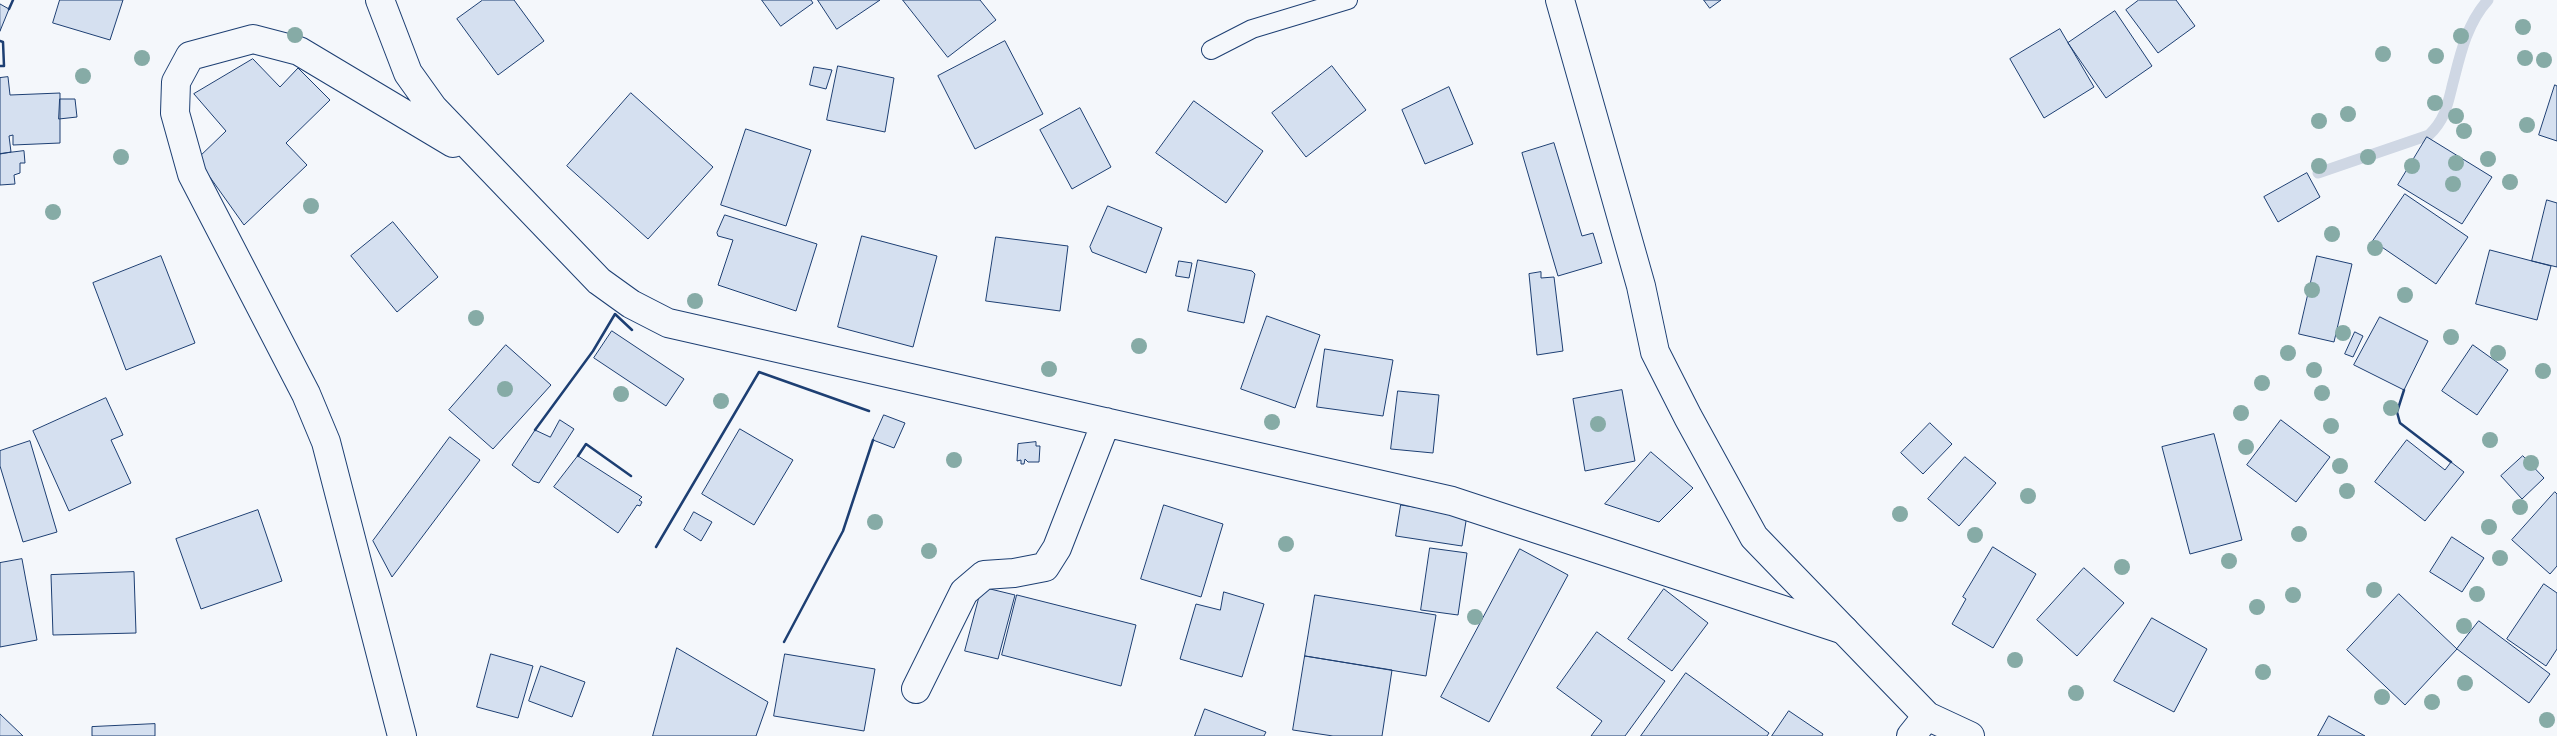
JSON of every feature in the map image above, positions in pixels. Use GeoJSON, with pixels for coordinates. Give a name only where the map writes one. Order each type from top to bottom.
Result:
{"type":"FeatureCollection","features":[{"type":"Feature","properties":{"kind":"street"},"geometry":{"type":"LineString","coordinates":[[380,0],[408,73],[434,108],[599,281],[631,304],[668,323],[1452,501],[1844,630]]}},
{"type":"Feature","properties":{"kind":"street"},"geometry":{"type":"LineString","coordinates":[[1563,1],[1641,286],[1655,352],[1688,417],[1754,537],[1844,630],[1919,726],[1970,736]]}},
{"type":"Feature","properties":{"kind":"street"},"geometry":{"type":"LineString","coordinates":[[402,736],[326,442],[306,394],[192,174],[175,113],[176,82],[190,56],[253,39],[299,51],[485,162]]}},
{"type":"Feature","properties":{"kind":"street"},"geometry":{"type":"LineString","coordinates":[[916,689],[964,592],[984,575],[1014,573],[1045,567],[1057,548],[1106,422]]}},
{"type":"Feature","properties":{"kind":"lane"},"geometry":{"type":"LineString","coordinates":[[1211,50],[1252,29],[1348,0]]}},
{"type":"Feature","properties":{"kind":"building"},"geometry":{"type":"Polygon","coordinates":[[[60,0],[123,0],[110,40],[53,23],[60,0]]]}},
{"type":"Feature","properties":{"kind":"building"},"geometry":{"type":"Polygon","coordinates":[[[483,0],[514,0],[544,41],[498,75],[457,19],[483,0]]]}},
{"type":"Feature","properties":{"kind":"building"},"geometry":{"type":"Polygon","coordinates":[[[762,0],[811,0],[813,3],[781,26],[762,0]]]}},
{"type":"Feature","properties":{"kind":"building"},"geometry":{"type":"Polygon","coordinates":[[[818,0],[880,0],[837,29],[818,0]]]}},
{"type":"Feature","properties":{"kind":"building"},"geometry":{"type":"Polygon","coordinates":[[[903,0],[980,0],[996,20],[948,57],[903,0]]]}},
{"type":"Feature","properties":{"kind":"building"},"geometry":{"type":"Polygon","coordinates":[[[1704,0],[1721,0],[1710,8],[1704,0]]]}},
{"type":"Feature","properties":{"kind":"building"},"geometry":{"type":"Polygon","coordinates":[[[2139,0],[2176,0],[2195,26],[2158,53],[2126,10],[2139,0]]]}},
{"type":"Feature","properties":{"kind":"building"},"geometry":{"type":"Polygon","coordinates":[[[0,4],[9,9],[0,31],[0,4]]]}},
{"type":"Feature","properties":{"kind":"building"},"geometry":{"type":"Polygon","coordinates":[[[2115,11],[2152,66],[2106,98],[2068,43],[2115,11]]]}},
{"type":"Feature","properties":{"kind":"building"},"geometry":{"type":"Polygon","coordinates":[[[2060,29],[2094,87],[2044,118],[2010,59],[2060,29]]]}},
{"type":"Feature","properties":{"kind":"building"},"geometry":{"type":"Polygon","coordinates":[[[1005,41],[1043,114],[975,149],[938,76],[1005,41]]]}},
{"type":"Feature","properties":{"kind":"building"},"geometry":{"type":"Polygon","coordinates":[[[253,59],[280,87],[298,68],[330,100],[286,143],[307,165],[244,225],[197,159],[226,131],[194,94],[253,59]]]}},
{"type":"Feature","properties":{"kind":"building"},"geometry":{"type":"Polygon","coordinates":[[[838,66],[894,78],[885,132],[827,120],[838,66]]]}},
{"type":"Feature","properties":{"kind":"building"},"geometry":{"type":"Polygon","coordinates":[[[1332,66],[1366,110],[1306,157],[1272,113],[1332,66]]]}},
{"type":"Feature","properties":{"kind":"building"},"geometry":{"type":"Polygon","coordinates":[[[814,67],[832,70],[826,89],[810,85],[814,67]]]}},
{"type":"Feature","properties":{"kind":"building"},"geometry":{"type":"Polygon","coordinates":[[[8,77],[10,95],[60,93],[60,143],[13,145],[13,135],[9,136],[11,152],[0,154],[0,78],[8,77]]]}},
{"type":"Feature","properties":{"kind":"building"},"geometry":{"type":"Polygon","coordinates":[[[2555,85],[2557,86],[2557,141],[2539,135],[2555,85]]]}},
{"type":"Feature","properties":{"kind":"building"},"geometry":{"type":"Polygon","coordinates":[[[1449,87],[1473,144],[1425,164],[1402,110],[1449,87]]]}},
{"type":"Feature","properties":{"kind":"building"},"geometry":{"type":"Polygon","coordinates":[[[631,93],[713,167],[648,239],[567,166],[631,93]]]}},
{"type":"Feature","properties":{"kind":"building"},"geometry":{"type":"Polygon","coordinates":[[[60,99],[75,99],[77,117],[59,119],[60,99]]]}},
{"type":"Feature","properties":{"kind":"building"},"geometry":{"type":"Polygon","coordinates":[[[1194,101],[1263,151],[1226,203],[1156,153],[1194,101]]]}},
{"type":"Feature","properties":{"kind":"building"},"geometry":{"type":"Polygon","coordinates":[[[1080,108],[1111,167],[1072,189],[1040,130],[1080,108]]]}},
{"type":"Feature","properties":{"kind":"building"},"geometry":{"type":"Polygon","coordinates":[[[746,129],[811,150],[786,226],[721,205],[746,129]]]}},
{"type":"Feature","properties":{"kind":"building"},"geometry":{"type":"Polygon","coordinates":[[[2427,137],[2492,177],[2462,224],[2398,185],[2427,137]]]}},
{"type":"Feature","properties":{"kind":"building"},"geometry":{"type":"Polygon","coordinates":[[[1554,143],[1582,236],[1593,233],[1602,263],[1558,276],[1522,153],[1554,143]]]}},
{"type":"Feature","properties":{"kind":"building"},"geometry":{"type":"Polygon","coordinates":[[[24,151],[25,163],[20,163],[20,173],[14,175],[15,184],[0,185],[0,154],[24,151]]]}},
{"type":"Feature","properties":{"kind":"building"},"geometry":{"type":"Polygon","coordinates":[[[2307,173],[2320,197],[2278,222],[2264,197],[2307,173]]]}},
{"type":"Feature","properties":{"kind":"building"},"geometry":{"type":"Polygon","coordinates":[[[2405,194],[2468,237],[2436,284],[2373,241],[2405,194]]]}},
{"type":"Feature","properties":{"kind":"building"},"geometry":{"type":"Polygon","coordinates":[[[2547,200],[2557,203],[2557,267],[2532,261],[2547,200]]]}},
{"type":"Feature","properties":{"kind":"building"},"geometry":{"type":"Polygon","coordinates":[[[1108,206],[1162,228],[1146,273],[1092,252],[1090,247],[1108,206]]]}},
{"type":"Feature","properties":{"kind":"building"},"geometry":{"type":"Polygon","coordinates":[[[725,215],[817,244],[796,311],[718,285],[733,240],[718,236],[717,233],[725,215]]]}},
{"type":"Feature","properties":{"kind":"building"},"geometry":{"type":"Polygon","coordinates":[[[393,222],[438,277],[397,312],[351,256],[393,222]]]}},
{"type":"Feature","properties":{"kind":"building"},"geometry":{"type":"Polygon","coordinates":[[[862,236],[937,256],[913,347],[838,327],[862,236]]]}},
{"type":"Feature","properties":{"kind":"building"},"geometry":{"type":"Polygon","coordinates":[[[996,237],[1068,246],[1060,311],[986,301],[996,237]]]}},
{"type":"Feature","properties":{"kind":"building"},"geometry":{"type":"Polygon","coordinates":[[[2490,250],[2551,266],[2537,320],[2476,304],[2490,250]]]}},
{"type":"Feature","properties":{"kind":"building"},"geometry":{"type":"Polygon","coordinates":[[[161,256],[195,343],[126,370],[93,283],[161,256]]]}},
{"type":"Feature","properties":{"kind":"building"},"geometry":{"type":"Polygon","coordinates":[[[2317,256],[2352,264],[2334,342],[2299,334],[2317,256]]]}},
{"type":"Feature","properties":{"kind":"building"},"geometry":{"type":"Polygon","coordinates":[[[1198,260],[1252,271],[1255,274],[1244,323],[1188,311],[1198,260]]]}},
{"type":"Feature","properties":{"kind":"building"},"geometry":{"type":"Polygon","coordinates":[[[1179,261],[1192,263],[1189,278],[1176,276],[1179,261]]]}},
{"type":"Feature","properties":{"kind":"building"},"geometry":{"type":"Polygon","coordinates":[[[1541,272],[1541,278],[1554,277],[1563,351],[1537,355],[1529,274],[1541,272]]]}},
{"type":"Feature","properties":{"kind":"building"},"geometry":{"type":"Polygon","coordinates":[[[1267,316],[1320,335],[1295,408],[1241,389],[1267,316]]]}},
{"type":"Feature","properties":{"kind":"building"},"geometry":{"type":"Polygon","coordinates":[[[2380,317],[2428,341],[2404,390],[2354,365],[2380,317]]]}},
{"type":"Feature","properties":{"kind":"building"},"geometry":{"type":"Polygon","coordinates":[[[612,331],[684,379],[666,406],[594,358],[612,331]]]}},
{"type":"Feature","properties":{"kind":"building"},"geometry":{"type":"Polygon","coordinates":[[[2355,332],[2363,336],[2353,357],[2345,354],[2355,332]]]}},
{"type":"Feature","properties":{"kind":"building"},"geometry":{"type":"Polygon","coordinates":[[[506,345],[551,385],[493,449],[449,410],[506,345]]]}},
{"type":"Feature","properties":{"kind":"building"},"geometry":{"type":"Polygon","coordinates":[[[2473,345],[2508,370],[2477,415],[2442,391],[2473,345]]]}},
{"type":"Feature","properties":{"kind":"building"},"geometry":{"type":"Polygon","coordinates":[[[1325,349],[1393,360],[1383,416],[1317,407],[1325,349]]]}},
{"type":"Feature","properties":{"kind":"building"},"geometry":{"type":"Polygon","coordinates":[[[1622,390],[1635,461],[1585,471],[1573,399],[1622,390]]]}},
{"type":"Feature","properties":{"kind":"building"},"geometry":{"type":"Polygon","coordinates":[[[1398,391],[1439,395],[1433,453],[1391,449],[1398,391]]]}},
{"type":"Feature","properties":{"kind":"building"},"geometry":{"type":"Polygon","coordinates":[[[106,398],[123,435],[111,440],[131,483],[69,511],[33,431],[106,398]]]}},
{"type":"Feature","properties":{"kind":"building"},"geometry":{"type":"Polygon","coordinates":[[[884,415],[905,423],[894,448],[873,440],[884,415]]]}},
{"type":"Feature","properties":{"kind":"building"},"geometry":{"type":"Polygon","coordinates":[[[560,420],[574,429],[539,483],[533,481],[512,465],[535,430],[550,437],[560,420]]]}},
{"type":"Feature","properties":{"kind":"building"},"geometry":{"type":"Polygon","coordinates":[[[2281,420],[2330,457],[2296,502],[2247,465],[2281,420]]]}},
{"type":"Feature","properties":{"kind":"building"},"geometry":{"type":"Polygon","coordinates":[[[1930,423],[1952,444],[1923,474],[1901,453],[1930,423]]]}},
{"type":"Feature","properties":{"kind":"building"},"geometry":{"type":"Polygon","coordinates":[[[740,429],[793,460],[754,525],[702,494],[740,429]]]}},
{"type":"Feature","properties":{"kind":"building"},"geometry":{"type":"Polygon","coordinates":[[[2214,434],[2242,540],[2190,554],[2162,447],[2214,434]]]}},
{"type":"Feature","properties":{"kind":"building"},"geometry":{"type":"Polygon","coordinates":[[[450,437],[480,460],[392,577],[373,541],[450,437]]]}},
{"type":"Feature","properties":{"kind":"building"},"geometry":{"type":"Polygon","coordinates":[[[2407,440],[2445,470],[2451,462],[2464,472],[2425,521],[2375,482],[2407,440]]]}},
{"type":"Feature","properties":{"kind":"building"},"geometry":{"type":"Polygon","coordinates":[[[30,441],[57,532],[23,542],[0,466],[0,451],[30,441]]]}},
{"type":"Feature","properties":{"kind":"building"},"geometry":{"type":"Polygon","coordinates":[[[1036,442],[1036,446],[1040,446],[1039,462],[1028,462],[1025,459],[1024,464],[1021,464],[1021,460],[1017,461],[1018,444],[1036,442]]]}},
{"type":"Feature","properties":{"kind":"building"},"geometry":{"type":"Polygon","coordinates":[[[1651,452],[1693,488],[1659,522],[1605,504],[1651,452]]]}},
{"type":"Feature","properties":{"kind":"building"},"geometry":{"type":"Polygon","coordinates":[[[578,456],[642,497],[639,500],[642,502],[640,506],[637,505],[618,533],[554,487],[578,456]]]}},
{"type":"Feature","properties":{"kind":"building"},"geometry":{"type":"Polygon","coordinates":[[[2523,456],[2544,478],[2522,499],[2501,476],[2523,456]]]}},
{"type":"Feature","properties":{"kind":"building"},"geometry":{"type":"Polygon","coordinates":[[[1965,457],[1996,483],[1959,526],[1928,499],[1965,457]]]}},
{"type":"Feature","properties":{"kind":"building"},"geometry":{"type":"Polygon","coordinates":[[[2555,492],[2557,494],[2557,566],[2550,574],[2512,540],[2555,492]]]}},
{"type":"Feature","properties":{"kind":"building"},"geometry":{"type":"Polygon","coordinates":[[[1164,505],[1223,524],[1201,597],[1141,579],[1164,505]]]}},
{"type":"Feature","properties":{"kind":"building"},"geometry":{"type":"Polygon","coordinates":[[[1401,505],[1467,515],[1462,546],[1396,536],[1401,505]]]}},
{"type":"Feature","properties":{"kind":"building"},"geometry":{"type":"Polygon","coordinates":[[[258,510],[282,581],[201,609],[176,539],[258,510]]]}},
{"type":"Feature","properties":{"kind":"building"},"geometry":{"type":"Polygon","coordinates":[[[694,512],[712,522],[701,541],[684,530],[694,512]]]}},
{"type":"Feature","properties":{"kind":"building"},"geometry":{"type":"Polygon","coordinates":[[[2452,537],[2484,558],[2462,592],[2430,572],[2452,537]]]}},
{"type":"Feature","properties":{"kind":"building"},"geometry":{"type":"Polygon","coordinates":[[[1993,547],[2036,574],[1993,648],[1952,624],[1966,599],[1963,597],[1993,547]]]}},
{"type":"Feature","properties":{"kind":"building"},"geometry":{"type":"Polygon","coordinates":[[[1430,548],[1467,553],[1458,615],[1421,610],[1430,548]]]}},
{"type":"Feature","properties":{"kind":"building"},"geometry":{"type":"Polygon","coordinates":[[[1520,549],[1568,575],[1489,722],[1441,697],[1520,549]]]}},
{"type":"Feature","properties":{"kind":"building"},"geometry":{"type":"Polygon","coordinates":[[[22,559],[37,640],[0,647],[0,563],[22,559]]]}},
{"type":"Feature","properties":{"kind":"building"},"geometry":{"type":"Polygon","coordinates":[[[2084,568],[2124,603],[2077,656],[2037,620],[2084,568]]]}},
{"type":"Feature","properties":{"kind":"building"},"geometry":{"type":"Polygon","coordinates":[[[134,572],[136,633],[53,635],[51,575],[134,572]]]}},
{"type":"Feature","properties":{"kind":"building"},"geometry":{"type":"Polygon","coordinates":[[[2544,584],[2557,593],[2557,649],[2546,666],[2507,639],[2544,584]]]}},
{"type":"Feature","properties":{"kind":"building"},"geometry":{"type":"Polygon","coordinates":[[[982,587],[1015,595],[998,659],[965,651],[982,587]]]}},
{"type":"Feature","properties":{"kind":"building"},"geometry":{"type":"Polygon","coordinates":[[[1664,589],[1708,623],[1672,671],[1628,639],[1664,589]]]}},
{"type":"Feature","properties":{"kind":"building"},"geometry":{"type":"Polygon","coordinates":[[[1224,592],[1264,604],[1242,677],[1180,659],[1196,604],[1220,610],[1224,592]]]}},
{"type":"Feature","properties":{"kind":"building"},"geometry":{"type":"Polygon","coordinates":[[[2399,594],[2457,649],[2405,705],[2347,650],[2399,594]]]}},
{"type":"Feature","properties":{"kind":"building"},"geometry":{"type":"Polygon","coordinates":[[[1017,595],[1136,625],[1121,686],[1002,655],[1017,595]]]}},
{"type":"Feature","properties":{"kind":"building"},"geometry":{"type":"Polygon","coordinates":[[[1315,595],[1436,615],[1426,676],[1305,656],[1315,595]]]}},
{"type":"Feature","properties":{"kind":"building"},"geometry":{"type":"Polygon","coordinates":[[[2152,618],[2207,649],[2174,712],[2114,681],[2152,618]]]}},
{"type":"Feature","properties":{"kind":"building"},"geometry":{"type":"Polygon","coordinates":[[[2479,621],[2550,674],[2529,703],[2457,649],[2479,621]]]}},
{"type":"Feature","properties":{"kind":"building"},"geometry":{"type":"Polygon","coordinates":[[[1597,632],[1665,681],[1625,736],[1591,736],[1602,721],[1557,688],[1597,632]]]}},
{"type":"Feature","properties":{"kind":"building"},"geometry":{"type":"Polygon","coordinates":[[[677,648],[768,702],[756,736],[653,736],[677,648]]]}},
{"type":"Feature","properties":{"kind":"building"},"geometry":{"type":"Polygon","coordinates":[[[491,654],[533,666],[518,718],[477,707],[491,654]]]}},
{"type":"Feature","properties":{"kind":"building"},"geometry":{"type":"Polygon","coordinates":[[[785,654],[875,669],[864,731],[774,716],[785,654]]]}},
{"type":"Feature","properties":{"kind":"building"},"geometry":{"type":"Polygon","coordinates":[[[1305,656],[1392,670],[1382,736],[1333,736],[1293,730],[1305,656]]]}},
{"type":"Feature","properties":{"kind":"building"},"geometry":{"type":"Polygon","coordinates":[[[541,666],[585,682],[572,717],[529,701],[541,666]]]}},
{"type":"Feature","properties":{"kind":"building"},"geometry":{"type":"Polygon","coordinates":[[[1686,673],[1769,733],[1767,736],[1641,736],[1686,673]]]}},
{"type":"Feature","properties":{"kind":"building"},"geometry":{"type":"Polygon","coordinates":[[[1205,709],[1266,732],[1264,736],[1195,736],[1205,709]]]}},
{"type":"Feature","properties":{"kind":"building"},"geometry":{"type":"Polygon","coordinates":[[[1789,711],[1823,734],[1822,736],[1772,736],[1789,711]]]}},
{"type":"Feature","properties":{"kind":"building"},"geometry":{"type":"Polygon","coordinates":[[[0,714],[23,736],[0,736],[0,714]]]}},
{"type":"Feature","properties":{"kind":"building"},"geometry":{"type":"Polygon","coordinates":[[[2329,716],[2365,736],[2318,736],[2329,716]]]}},
{"type":"Feature","properties":{"kind":"building"},"geometry":{"type":"Polygon","coordinates":[[[155,724],[155,736],[92,736],[92,727],[155,724]]]}},
{"type":"Feature","properties":{"kind":"waterway"},"geometry":{"type":"LineString","coordinates":[[2318,173],[2429,135],[2435,129],[2446,109],[2470,27],[2488,0]]}},
{"type":"Feature","properties":{"kind":"wall"},"geometry":{"type":"LineString","coordinates":[[9,9],[13,0]]}},
{"type":"Feature","properties":{"kind":"wall"},"geometry":{"type":"LineString","coordinates":[[0,41],[3,42],[4,66],[0,66]]}},
{"type":"Feature","properties":{"kind":"wall"},"geometry":{"type":"LineString","coordinates":[[535,430],[593,351],[615,314],[632,330]]}},
{"type":"Feature","properties":{"kind":"wall"},"geometry":{"type":"LineString","coordinates":[[656,547],[759,372],[869,411]]}},
{"type":"Feature","properties":{"kind":"wall"},"geometry":{"type":"LineString","coordinates":[[2404,390],[2397,412],[2400,423],[2451,462]]}},
{"type":"Feature","properties":{"kind":"wall"},"geometry":{"type":"LineString","coordinates":[[784,642],[843,531],[873,440]]}},
{"type":"Feature","properties":{"kind":"wall"},"geometry":{"type":"LineString","coordinates":[[578,456],[586,444],[631,476]]}}]}
